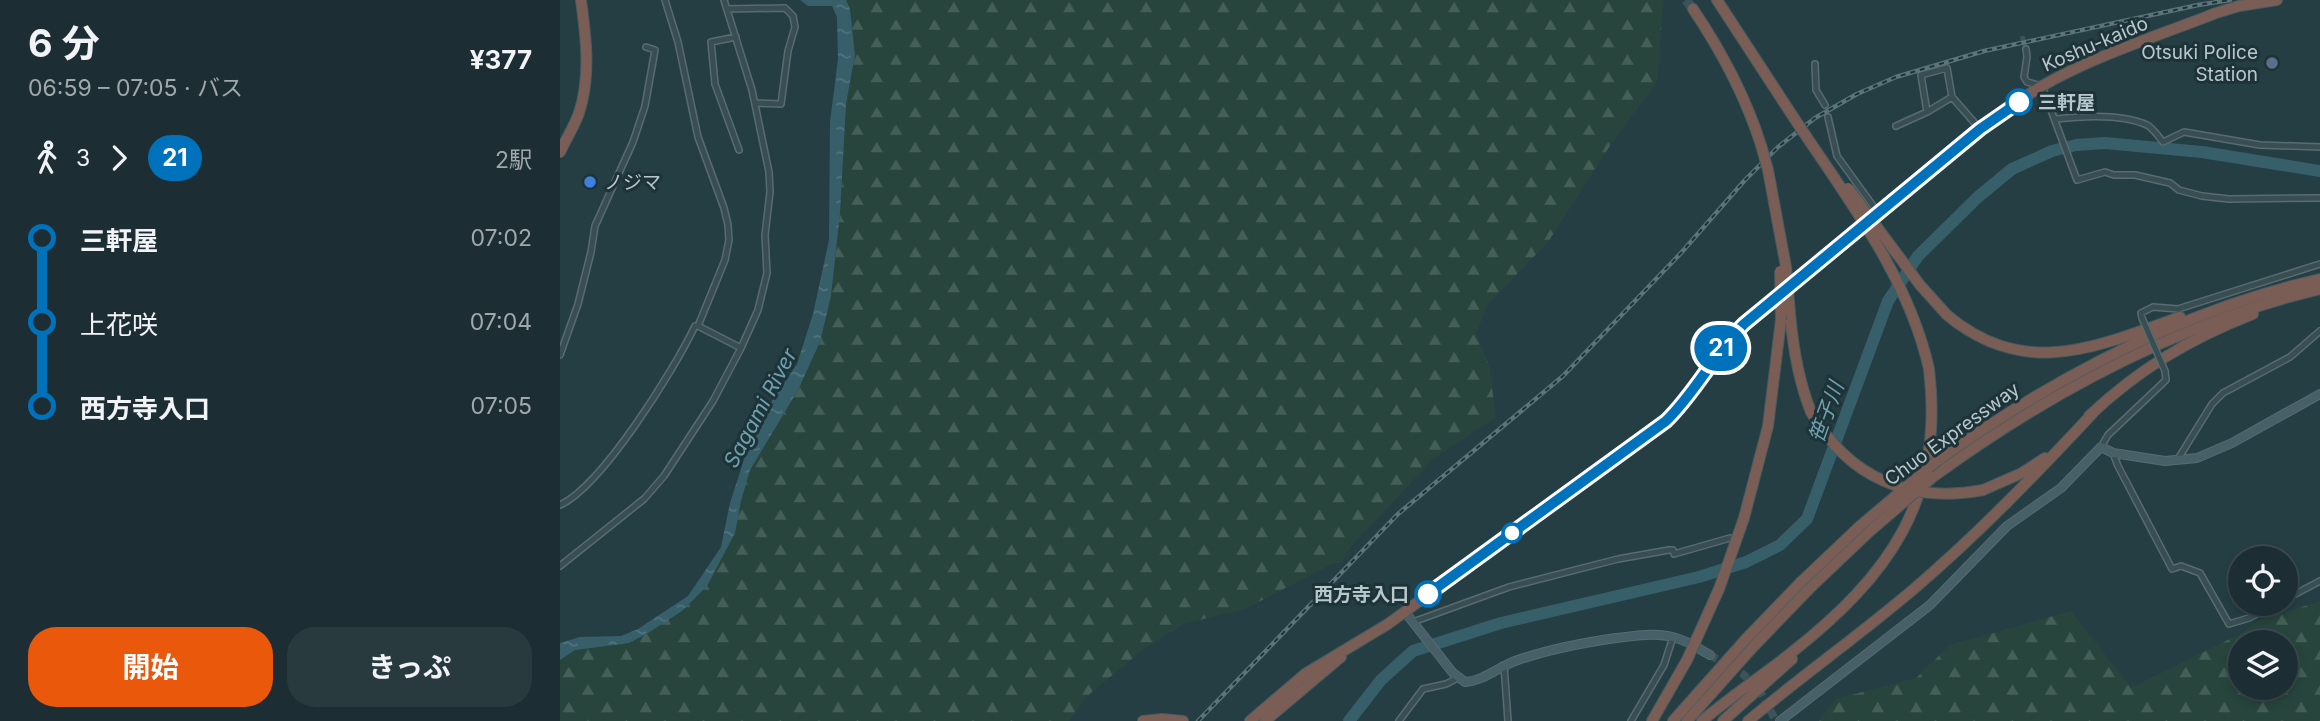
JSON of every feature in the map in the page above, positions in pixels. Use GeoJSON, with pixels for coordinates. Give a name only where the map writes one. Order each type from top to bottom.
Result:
{"type":"FeatureCollection","features":[{"type":"Feature","properties":{"kind":"highway"},"geometry":{"type":"LineString","coordinates":[[560,152],[584,96],[586,65],[581,0]]}},
{"type":"Feature","properties":{"kind":"highway"},"geometry":{"type":"LineString","coordinates":[[1717,0],[1873,239],[1899,284],[1918,328],[1929,369],[1933,416],[1923,480],[1897,543],[1867,584],[1818,636],[1723,721]]}},
{"type":"Feature","properties":{"kind":"highway","name":"Koshu-kaido"},"geometry":{"type":"LineString","coordinates":[[1265,721],[1367,638],[1666,421],[1685,400],[1721,348],[1744,324],[1980,129],[2042,86],[2080,67],[2216,13],[2277,0]]}},
{"type":"Feature","properties":{"kind":"highway"},"geometry":{"type":"LineString","coordinates":[[1693,9],[1728,65],[1761,145],[1773,191],[1800,383],[1811,412],[1840,452],[1881,480],[1929,494],[1983,490],[2010,480],[2034,466],[2138,375],[2188,343],[2251,315],[2320,290]]}},
{"type":"Feature","properties":{"kind":"highway"},"geometry":{"type":"LineString","coordinates":[[1795,118],[1920,285],[1947,314],[1971,333],[1997,345],[2026,352],[2057,353],[2106,343],[2245,295],[2320,277]]}},
{"type":"Feature","properties":{"kind":"highway"},"geometry":{"type":"LineString","coordinates":[[1652,721],[1687,660],[1714,601],[1744,518],[1768,426],[1783,269]]}},
{"type":"Feature","properties":{"kind":"highway","name":"Chuo Expressway"},"geometry":{"type":"LineString","coordinates":[[1686,721],[1860,526],[1937,461],[2036,394],[2121,350],[2215,310],[2320,277]]}},
{"type":"Feature","properties":{"kind":"highway","name":"Chuo Expressway"},"geometry":{"type":"LineString","coordinates":[[1672,721],[1745,640],[1805,586],[1933,477],[2006,426],[2112,365],[2219,320],[2320,290]]}},
{"type":"Feature","properties":{"kind":"highway"},"geometry":{"type":"LineString","coordinates":[[1748,721],[1877,620],[1951,556],[2020,491],[2093,413]]}},
{"type":"Feature","properties":{"kind":"highway"},"geometry":{"type":"LineString","coordinates":[[1702,721],[1814,634],[1867,584]]}},
{"type":"Feature","properties":{"kind":"highway","name":"Koshu-kaido"},"geometry":{"type":"LineString","coordinates":[[1250,720],[1305,674],[1367,638]]}},
{"type":"Feature","properties":{"kind":"highway"},"geometry":{"type":"LineString","coordinates":[[1271,721],[1300,691]]}},
{"type":"Feature","properties":{"kind":"highway"},"geometry":{"type":"LineString","coordinates":[[1143,721],[1183,720]]}},
{"type":"Feature","properties":{"kind":"street"},"geometry":{"type":"LineString","coordinates":[[560,505],[575,497],[609,460],[661,388],[680,358],[695,326],[698,326],[725,260],[729,240],[728,225],[698,136],[678,42],[665,0]]}},
{"type":"Feature","properties":{"kind":"street"},"geometry":{"type":"LineString","coordinates":[[560,566],[645,499],[664,476],[713,401],[758,310],[767,273],[765,235],[769,172],[755,103],[724,0]]}},
{"type":"Feature","properties":{"kind":"street"},"geometry":{"type":"LineString","coordinates":[[727,9],[785,8],[793,16],[795,27],[788,51],[780,104],[755,103]]}},
{"type":"Feature","properties":{"kind":"street"},"geometry":{"type":"LineString","coordinates":[[736,37],[711,42],[715,84],[739,150]]}},
{"type":"Feature","properties":{"kind":"street"},"geometry":{"type":"LineString","coordinates":[[560,355],[578,304],[595,226],[633,142],[645,106],[655,50],[646,47]]}},
{"type":"Feature","properties":{"kind":"street"},"geometry":{"type":"LineString","coordinates":[[2026,49],[2024,77],[2027,82],[2042,86],[2077,180],[2105,172],[2170,183],[2179,190],[2202,196],[2229,199],[2320,198]]}},
{"type":"Feature","properties":{"kind":"street"},"geometry":{"type":"LineString","coordinates":[[1815,64],[1816,90],[1825,105]]}},
{"type":"Feature","properties":{"kind":"street"},"geometry":{"type":"LineString","coordinates":[[1927,112],[1921,75],[1947,68],[1952,97],[1980,129]]}},
{"type":"Feature","properties":{"kind":"street"},"geometry":{"type":"LineString","coordinates":[[1896,126],[1952,97]]}},
{"type":"Feature","properties":{"kind":"street"},"geometry":{"type":"LineString","coordinates":[[1828,117],[1837,156],[1879,214]]}},
{"type":"Feature","properties":{"kind":"street"},"geometry":{"type":"LineString","coordinates":[[2056,119],[2074,117],[2130,120],[2150,126],[2163,142],[2184,132],[2260,145],[2320,147]]}},
{"type":"Feature","properties":{"kind":"street"},"geometry":{"type":"LineString","coordinates":[[1780,721],[1930,605],[2007,526],[2061,488],[2101,447],[2108,435],[2166,380],[2165,371],[2141,313],[2153,307],[2178,309],[2320,264]]}},
{"type":"Feature","properties":{"kind":"street"},"geometry":{"type":"LineString","coordinates":[[698,326],[741,348]]}},
{"type":"Feature","properties":{"kind":"street"},"geometry":{"type":"LineString","coordinates":[[2177,461],[2212,404],[2223,393],[2290,357],[2320,331]]}},
{"type":"Feature","properties":{"kind":"street"},"geometry":{"type":"LineString","coordinates":[[2101,447],[2113,453],[2177,461],[2196,458],[2232,443],[2320,394]]}},
{"type":"Feature","properties":{"kind":"street"},"geometry":{"type":"LineString","coordinates":[[2113,453],[2172,569],[2181,566],[2200,573],[2229,624],[2253,616]]}},
{"type":"Feature","properties":{"kind":"street"},"geometry":{"type":"LineString","coordinates":[[1413,622],[1509,587],[1618,559],[1669,550],[1673,550],[1674,554],[1730,538]]}},
{"type":"Feature","properties":{"kind":"street"},"geometry":{"type":"LineString","coordinates":[[2298,593],[2320,581]]}},
{"type":"Feature","properties":{"kind":"street"},"geometry":{"type":"LineString","coordinates":[[1405,612],[1455,676],[1465,682],[1546,650],[1569,644],[1637,636],[1673,637],[1710,655]]}},
{"type":"Feature","properties":{"kind":"street"},"geometry":{"type":"LineString","coordinates":[[1631,721],[1664,665],[1673,637]]}},
{"type":"Feature","properties":{"kind":"street"},"geometry":{"type":"LineString","coordinates":[[1504,665],[1508,721]]}},
{"type":"Feature","properties":{"kind":"street"},"geometry":{"type":"LineString","coordinates":[[1399,721],[1423,689],[1446,684],[1455,676]]}},
{"type":"Feature","properties":{"kind":"green space"},"geometry":{"type":"Polygon","coordinates":[[[846,0],[1665,0],[1657,82],[1615,138],[1548,242],[1488,304],[1476,334],[1489,365],[1496,417],[1433,459],[1353,544],[1341,562],[1332,564],[1245,609],[1183,624],[1144,649],[1086,697],[1069,721],[560,721],[560,660],[574,650],[629,643],[682,611],[735,533],[750,470],[798,390],[820,342],[831,296],[840,213],[846,104],[855,55],[850,9],[846,0]]]}},
{"type":"Feature","properties":{"kind":"green space"},"geometry":{"type":"Polygon","coordinates":[[[2320,601],[2320,721],[1819,721],[1836,699],[1916,678],[1950,645],[2071,611],[2131,688],[2228,640],[2228,700],[2298,700],[2298,630],[2246,630],[2258,621],[2274,616],[2298,616],[2298,608],[2320,601]]]}},
{"type":"Feature","properties":{"kind":"water"},"geometry":{"type":"Polygon","coordinates":[[[800,0],[846,0],[850,9],[855,55],[846,104],[840,213],[831,296],[820,342],[798,390],[750,470],[735,533],[707,586],[682,611],[629,643],[575,650],[560,660],[560,643],[580,637],[621,636],[638,629],[688,596],[721,547],[730,503],[749,444],[765,411],[797,364],[813,314],[829,240],[830,122],[838,59],[837,17],[832,6],[808,6],[800,0]]]}},
{"type":"Feature","properties":{"kind":"waterway","name":"笹子川"},"geometry":{"type":"LineString","coordinates":[[1349,721],[1381,680],[1413,651],[1501,623],[1699,577],[1746,562],[1780,545],[1807,519],[1888,301],[1918,256],[1978,197],[2012,169],[2052,151],[2076,145],[2105,143],[2202,152],[2320,171]]}},
{"type":"Feature","properties":{"kind":"tunnel"},"geometry":{"type":"LineString","coordinates":[[1686,0],[1693,9]]}},
{"type":"Feature","properties":{"kind":"tunnel"},"geometry":{"type":"LineString","coordinates":[[2022,36],[2026,49]]}},
{"type":"Feature","properties":{"kind":"tunnel"},"geometry":{"type":"LineString","coordinates":[[1710,655],[1743,674],[1760,691],[1776,721]]}},
{"type":"Feature","properties":{"kind":"railway"},"geometry":{"type":"LineString","coordinates":[[1198,721],[1398,514],[1563,376],[1681,253],[1745,180],[1778,147],[1815,118],[1857,94],[1896,77],[1984,51],[2230,0]]}},
{"type":"Feature","properties":{"kind":"bus line","name":"21"},"geometry":{"type":"LineString","coordinates":[[1428,594],[1666,421],[1677,411],[1721,348],[1744,324],[1980,129],[2019,102]]}},
{"type":"Feature","properties":{"kind":"place","name":"Otsuki Police Station"},"geometry":{"type":"Point","coordinates":[2272,63]}},
{"type":"Feature","properties":{"kind":"place","name":"三軒屋"},"geometry":{"type":"Point","coordinates":[2019,102]}},
{"type":"Feature","properties":{"kind":"place","name":"ノジマ"},"geometry":{"type":"Point","coordinates":[590,182]}},
{"type":"Feature","properties":{"kind":"place","name":"西方寺入口"},"geometry":{"type":"Point","coordinates":[1428,594]}},
{"type":"Feature","properties":{"kind":"water label","name":"Sagami River"},"geometry":{"type":"Point","coordinates":[760,408]}}]}
